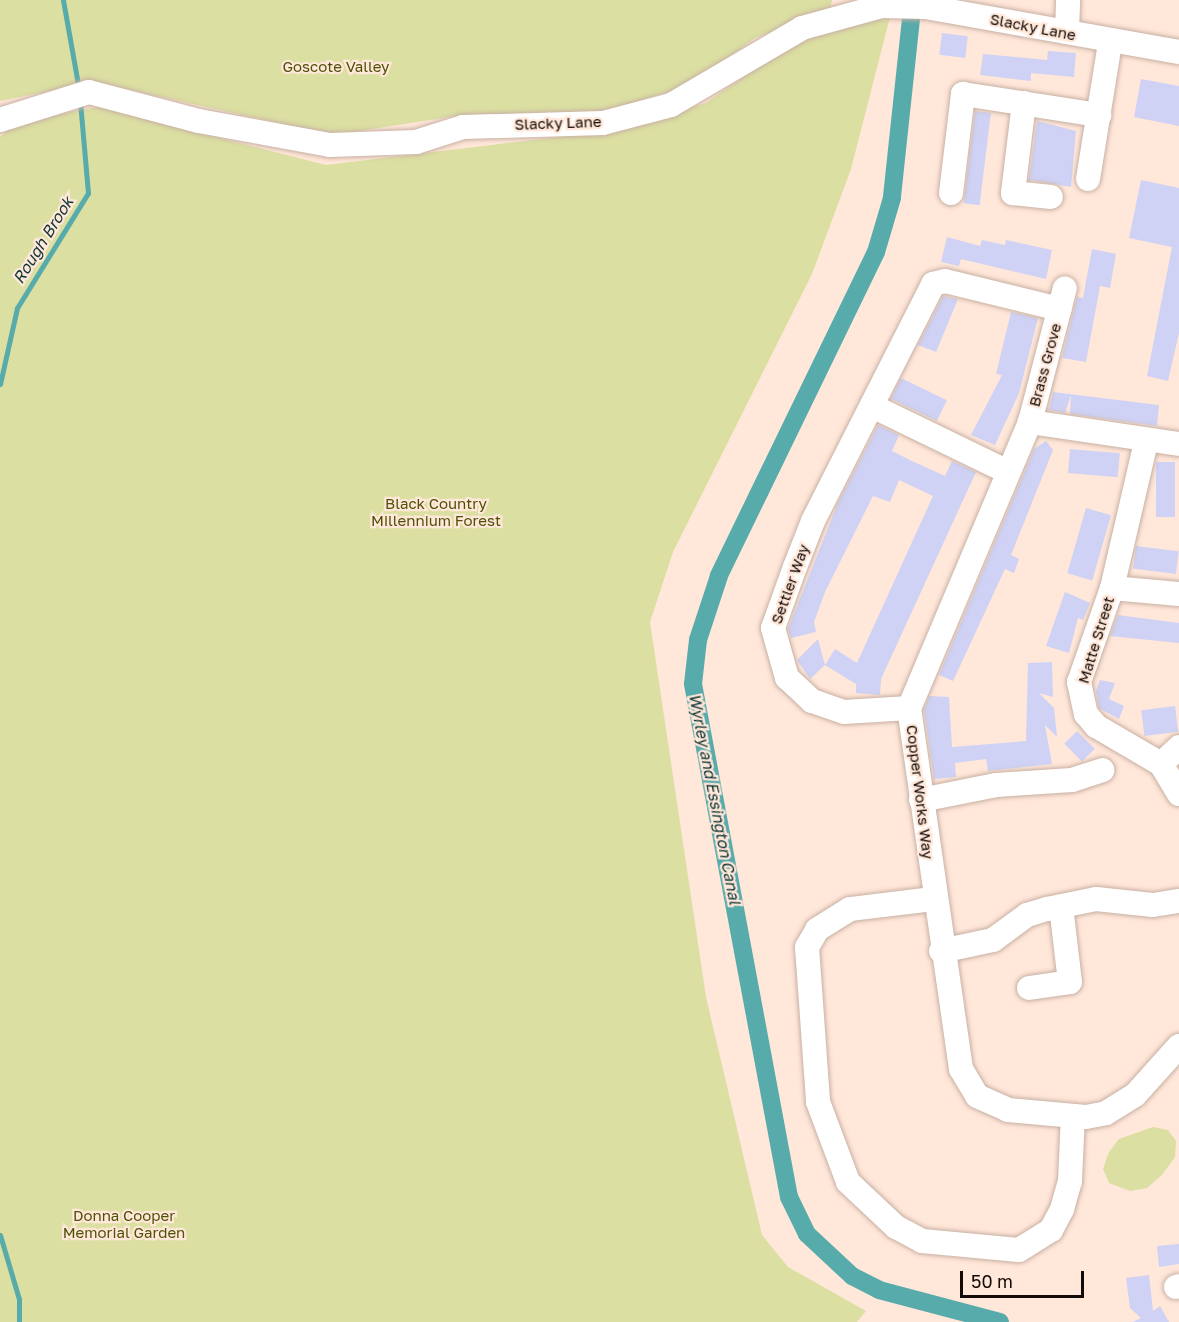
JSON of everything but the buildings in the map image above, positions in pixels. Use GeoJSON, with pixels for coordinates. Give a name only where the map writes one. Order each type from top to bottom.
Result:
{"type":"FeatureCollection","features":[{"type":"Feature","properties":{"kind":"street"},"geometry":{"type":"LineString","coordinates":[[1067,32],[1068,0]]}},
{"type":"Feature","properties":{"kind":"street","name":"Slacky Lane"},"geometry":{"type":"LineString","coordinates":[[0,120],[60,98],[89,92],[199,121],[330,145],[416,142],[463,127],[603,123],[671,105],[802,28],[847,11],[890,6],[927,7],[1067,32],[1110,43],[1179,52]]}},
{"type":"Feature","properties":{"kind":"street"},"geometry":{"type":"LineString","coordinates":[[1088,179],[1110,43]]}},
{"type":"Feature","properties":{"kind":"street"},"geometry":{"type":"LineString","coordinates":[[951,193],[963,94],[1099,115]]}},
{"type":"Feature","properties":{"kind":"street"},"geometry":{"type":"LineString","coordinates":[[1033,104],[1013,193],[1051,197]]}},
{"type":"Feature","properties":{"kind":"street","name":"Brass Grove"},"geometry":{"type":"LineString","coordinates":[[887,373],[933,284],[945,281],[1023,299],[1063,299],[1030,422]]}},
{"type":"Feature","properties":{"kind":"street","name":"Settler Way"},"geometry":{"type":"LineString","coordinates":[[887,373],[813,521],[773,628],[773,644],[787,678],[812,701],[844,712],[909,708]]}},
{"type":"Feature","properties":{"kind":"street"},"geometry":{"type":"LineString","coordinates":[[872,406],[1006,471]]}},
{"type":"Feature","properties":{"kind":"street"},"geometry":{"type":"LineString","coordinates":[[1030,422],[1146,442],[1179,441]]}},
{"type":"Feature","properties":{"kind":"street","name":"Copper Works Way"},"geometry":{"type":"LineString","coordinates":[[1030,422],[1006,471],[909,708],[933,898],[961,1069],[977,1096],[1008,1110],[1073,1116],[1122,1106],[1179,1046]]}},
{"type":"Feature","properties":{"kind":"street","name":"Matte Street"},"geometry":{"type":"LineString","coordinates":[[1146,442],[1112,588],[1079,682],[1082,702],[1107,735],[1161,764]]}},
{"type":"Feature","properties":{"kind":"street"},"geometry":{"type":"LineString","coordinates":[[1112,588],[1179,594]]}},
{"type":"Feature","properties":{"kind":"street"},"geometry":{"type":"LineString","coordinates":[[1179,747],[1161,764],[1179,794]]}},
{"type":"Feature","properties":{"kind":"street"},"geometry":{"type":"LineString","coordinates":[[921,800],[996,785],[1072,780],[1102,770]]}},
{"type":"Feature","properties":{"kind":"street"},"geometry":{"type":"LineString","coordinates":[[933,898],[850,909],[817,930],[807,947],[818,1102],[848,1182],[888,1220],[922,1241],[1018,1250],[1051,1230],[1062,1209],[1070,1181],[1073,1116]]}},
{"type":"Feature","properties":{"kind":"street"},"geometry":{"type":"LineString","coordinates":[[941,951],[993,940],[1027,915],[1096,899],[1153,905],[1179,901]]}},
{"type":"Feature","properties":{"kind":"street"},"geometry":{"type":"LineString","coordinates":[[1029,988],[1070,982],[1061,907]]}},
{"type":"Feature","properties":{"kind":"green space","name":"Goscote Valley"},"geometry":{"type":"Polygon","coordinates":[[[0,0],[832,0],[830,10],[755,38],[690,85],[607,111],[462,115],[333,135],[94,82],[0,101],[0,0]]]}},
{"type":"Feature","properties":{"kind":"green space"},"geometry":{"type":"Polygon","coordinates":[[[891,13],[851,169],[812,274],[673,552],[650,622],[706,997],[762,1235],[788,1267],[866,1311],[857,1322],[0,1322],[0,137],[16,122],[98,107],[326,165],[607,131],[706,103],[809,32],[891,13]]]}},
{"type":"Feature","properties":{"kind":"green space"},"geometry":{"type":"Polygon","coordinates":[[[1153,1127],[1168,1130],[1176,1141],[1175,1157],[1162,1175],[1147,1188],[1130,1191],[1109,1183],[1103,1169],[1109,1152],[1119,1139],[1153,1127]]]}},
{"type":"Feature","properties":{"kind":"waterway","name":"Rough Brook"},"geometry":{"type":"LineString","coordinates":[[63,0],[79,90]]}},
{"type":"Feature","properties":{"kind":"waterway","name":"Wyrley and Essington Canal"},"geometry":{"type":"LineString","coordinates":[[913,0],[892,198],[876,252],[719,576],[698,640],[693,684],[789,1197],[807,1234],[852,1276],[879,1290],[1000,1322]]}},
{"type":"Feature","properties":{"kind":"waterway","name":"Rough Brook"},"geometry":{"type":"LineString","coordinates":[[0,384],[17,308],[88,193],[80,102]]}},
{"type":"Feature","properties":{"kind":"waterway","name":"Rough Brook"},"geometry":{"type":"LineString","coordinates":[[0,1235],[19,1299],[19,1322]]}},
{"type":"Feature","properties":{"kind":"park label","name":"Black Country Millennium Forest"},"geometry":{"type":"Point","coordinates":[436,512]}},
{"type":"Feature","properties":{"kind":"park label","name":"Donna Cooper Memorial Garden"},"geometry":{"type":"Point","coordinates":[124,1224]}}]}
